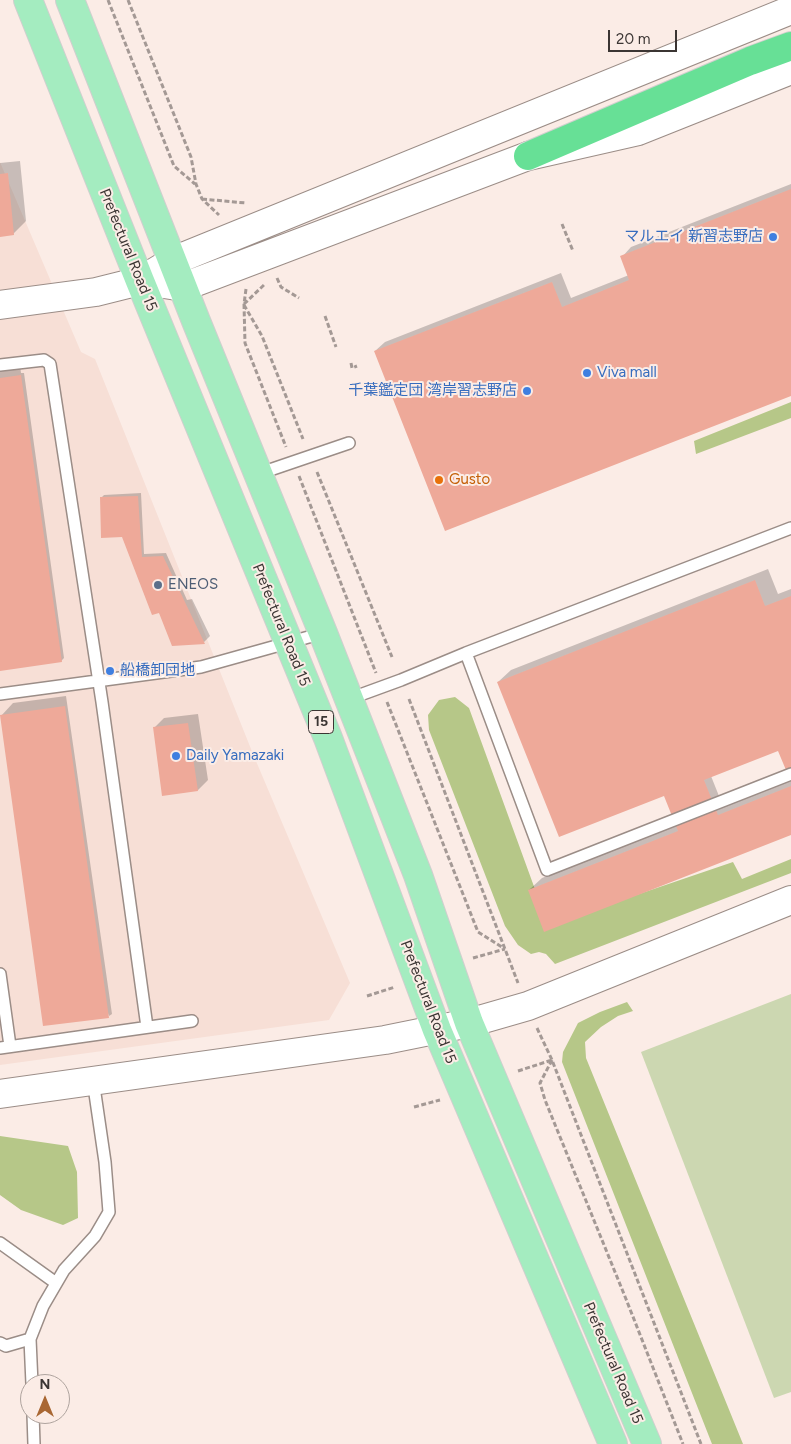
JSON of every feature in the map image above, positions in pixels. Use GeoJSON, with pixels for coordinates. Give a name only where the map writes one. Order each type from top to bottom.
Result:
{"type":"FeatureCollection","features":[{"type":"Feature","properties":{"kind":"highway"},"geometry":{"type":"LineString","coordinates":[[528,156],[750,61],[791,46]]}},
{"type":"Feature","properties":{"kind":"main road","name":"Prefectural Road 15"},"geometry":{"type":"LineString","coordinates":[[28,0],[140,281],[328,738],[437,1030],[613,1444]]}},
{"type":"Feature","properties":{"kind":"main road","name":"Prefectural Road 15"},"geometry":{"type":"LineString","coordinates":[[70,0],[182,287],[349,698],[418,875],[469,1023],[647,1444]]}},
{"type":"Feature","properties":{"kind":"street"},"geometry":{"type":"LineString","coordinates":[[0,305],[96,292],[140,281],[173,261],[791,10]]}},
{"type":"Feature","properties":{"kind":"street"},"geometry":{"type":"LineString","coordinates":[[140,281],[182,287],[528,156],[638,131],[791,70]]}},
{"type":"Feature","properties":{"kind":"street"},"geometry":{"type":"LineString","coordinates":[[0,1094],[385,1040],[469,1023],[528,1006],[791,900]]}},
{"type":"Feature","properties":{"kind":"lane"},"geometry":{"type":"LineString","coordinates":[[0,365],[44,360],[50,364],[99,680],[147,1027]]}},
{"type":"Feature","properties":{"kind":"lane"},"geometry":{"type":"LineString","coordinates":[[257,474],[349,444]]}},
{"type":"Feature","properties":{"kind":"lane"},"geometry":{"type":"LineString","coordinates":[[349,698],[401,680],[466,653],[791,528]]}},
{"type":"Feature","properties":{"kind":"lane"},"geometry":{"type":"LineString","coordinates":[[0,694],[201,668],[323,633]]}},
{"type":"Feature","properties":{"kind":"lane"},"geometry":{"type":"LineString","coordinates":[[466,653],[547,870],[791,774]]}},
{"type":"Feature","properties":{"kind":"lane"},"geometry":{"type":"LineString","coordinates":[[0,974],[5,1047],[192,1022]]}},
{"type":"Feature","properties":{"kind":"lane"},"geometry":{"type":"LineString","coordinates":[[32,1374],[30,1340],[43,1306],[64,1270],[95,1236],[109,1212],[105,1162],[93,1080]]}},
{"type":"Feature","properties":{"kind":"lane"},"geometry":{"type":"LineString","coordinates":[[0,1243],[56,1283]]}},
{"type":"Feature","properties":{"kind":"lane"},"geometry":{"type":"LineString","coordinates":[[0,1343],[6,1346],[30,1340]]}},
{"type":"Feature","properties":{"kind":"lane"},"geometry":{"type":"LineString","coordinates":[[33,1424],[34,1444]]}},
{"type":"Feature","properties":{"kind":"path"},"geometry":{"type":"LineString","coordinates":[[108,0],[174,166],[196,184]]}},
{"type":"Feature","properties":{"kind":"path"},"geometry":{"type":"LineString","coordinates":[[128,0],[191,156],[196,184],[202,200],[222,218]]}},
{"type":"Feature","properties":{"kind":"path"},"geometry":{"type":"LineString","coordinates":[[562,224],[573,250]]}},
{"type":"Feature","properties":{"kind":"path"},"geometry":{"type":"LineString","coordinates":[[277,278],[281,287],[299,298]]}},
{"type":"Feature","properties":{"kind":"path"},"geometry":{"type":"LineString","coordinates":[[246,286],[244,304],[245,343],[286,446]]}},
{"type":"Feature","properties":{"kind":"path"},"geometry":{"type":"LineString","coordinates":[[244,304],[262,336],[303,439]]}},
{"type":"Feature","properties":{"kind":"path"},"geometry":{"type":"LineString","coordinates":[[325,316],[336,347]]}},
{"type":"Feature","properties":{"kind":"path"},"geometry":{"type":"LineString","coordinates":[[351,363],[352,368],[356,366]]}},
{"type":"Feature","properties":{"kind":"path"},"geometry":{"type":"LineString","coordinates":[[317,472],[392,657]]}},
{"type":"Feature","properties":{"kind":"path"},"geometry":{"type":"LineString","coordinates":[[300,479],[374,669]]}},
{"type":"Feature","properties":{"kind":"path"},"geometry":{"type":"LineString","coordinates":[[409,699],[520,988]]}},
{"type":"Feature","properties":{"kind":"path"},"geometry":{"type":"LineString","coordinates":[[391,711],[478,932],[506,949]]}},
{"type":"Feature","properties":{"kind":"path"},"geometry":{"type":"LineString","coordinates":[[473,958],[506,949]]}},
{"type":"Feature","properties":{"kind":"path"},"geometry":{"type":"LineString","coordinates":[[368,996],[398,987]]}},
{"type":"Feature","properties":{"kind":"path"},"geometry":{"type":"LineString","coordinates":[[537,1027],[552,1060],[701,1444]]}},
{"type":"Feature","properties":{"kind":"path"},"geometry":{"type":"LineString","coordinates":[[518,1071],[552,1060]]}},
{"type":"Feature","properties":{"kind":"path"},"geometry":{"type":"LineString","coordinates":[[552,1060],[540,1083],[545,1100],[683,1444]]}},
{"type":"Feature","properties":{"kind":"path"},"geometry":{"type":"LineString","coordinates":[[414,1107],[447,1097]]}},
{"type":"Feature","properties":{"kind":"shaded area","name":"船橋卸団地"},"geometry":{"type":"Polygon","coordinates":[[[0,162],[81,352],[95,359],[253,754],[350,983],[329,1020],[0,1065],[0,162]]]}},
{"type":"Feature","properties":{"kind":"green space"},"geometry":{"type":"Polygon","coordinates":[[[791,402],[791,418],[696,454],[694,441],[791,402]]]}},
{"type":"Feature","properties":{"kind":"green space"},"geometry":{"type":"Polygon","coordinates":[[[455,697],[469,708],[548,925],[733,862],[742,879],[791,859],[791,873],[555,964],[546,954],[539,952],[531,954],[518,945],[505,926],[429,730],[428,715],[439,700],[455,697]]]}},
{"type":"Feature","properties":{"kind":"green space"},"geometry":{"type":"Polygon","coordinates":[[[791,994],[791,1392],[774,1398],[641,1052],[791,994]]]}},
{"type":"Feature","properties":{"kind":"green space"},"geometry":{"type":"Polygon","coordinates":[[[627,1002],[633,1011],[618,1016],[601,1027],[585,1042],[586,1058],[743,1444],[712,1444],[562,1062],[563,1052],[578,1023],[627,1002]]]}},
{"type":"Feature","properties":{"kind":"green space"},"geometry":{"type":"Polygon","coordinates":[[[0,1136],[68,1146],[77,1172],[78,1218],[63,1225],[21,1210],[0,1195],[0,1136]]]}},
{"type":"Feature","properties":{"kind":"building"},"geometry":{"type":"Polygon","coordinates":[[[8,173],[14,235],[0,237],[0,174],[8,173]]]}},
{"type":"Feature","properties":{"kind":"building","name":"Viva mall"},"geometry":{"type":"Polygon","coordinates":[[[791,189],[791,396],[445,531],[374,351],[552,282],[562,307],[629,280],[620,256],[791,189]]]}},
{"type":"Feature","properties":{"kind":"building"},"geometry":{"type":"Polygon","coordinates":[[[21,375],[62,662],[0,671],[0,378],[21,375]]]}},
{"type":"Feature","properties":{"kind":"building"},"geometry":{"type":"Polygon","coordinates":[[[138,496],[142,557],[163,556],[205,644],[172,646],[159,613],[152,615],[122,537],[101,538],[100,497],[138,496]]]}},
{"type":"Feature","properties":{"kind":"building"},"geometry":{"type":"Polygon","coordinates":[[[755,580],[765,606],[791,596],[791,782],[778,751],[704,780],[718,815],[791,786],[791,835],[544,932],[528,890],[678,831],[664,796],[559,837],[497,682],[755,580]]]}},
{"type":"Feature","properties":{"kind":"building"},"geometry":{"type":"Polygon","coordinates":[[[65,706],[109,1018],[43,1026],[0,715],[65,706]]]}},
{"type":"Feature","properties":{"kind":"building"},"geometry":{"type":"Polygon","coordinates":[[[188,723],[198,791],[162,796],[153,727],[188,723]]]}},
{"type":"Feature","properties":{"kind":"place","name":"マルエイ 新習志野店"},"geometry":{"type":"Point","coordinates":[773,237]}},
{"type":"Feature","properties":{"kind":"place","name":"Viva mall"},"geometry":{"type":"Point","coordinates":[587,373]}},
{"type":"Feature","properties":{"kind":"place","name":"千葉鑑定団 湾岸習志野店"},"geometry":{"type":"Point","coordinates":[527,391]}},
{"type":"Feature","properties":{"kind":"place","name":"Gusto"},"geometry":{"type":"Point","coordinates":[439,480]}},
{"type":"Feature","properties":{"kind":"place","name":"ENEOS"},"geometry":{"type":"Point","coordinates":[158,585]}},
{"type":"Feature","properties":{"kind":"place","name":"船橋卸団地"},"geometry":{"type":"Point","coordinates":[110,671]}},
{"type":"Feature","properties":{"kind":"place","name":"Daily Yamazaki"},"geometry":{"type":"Point","coordinates":[176,756]}}]}
